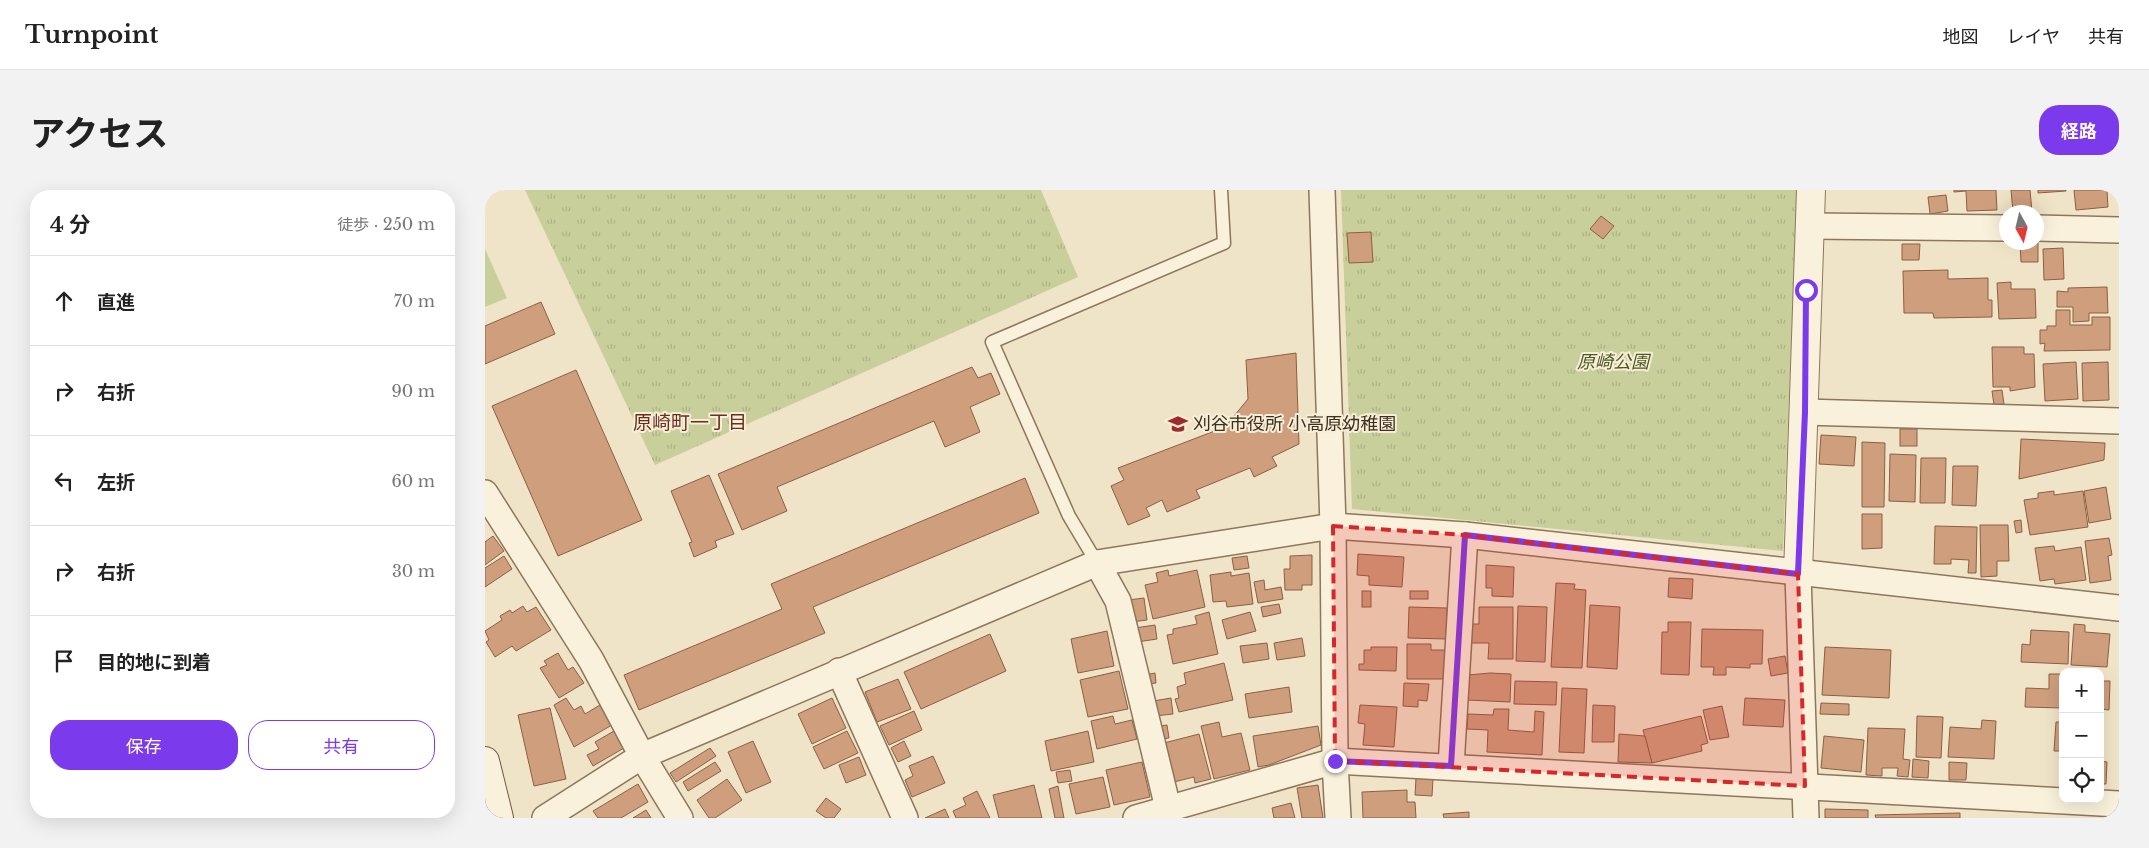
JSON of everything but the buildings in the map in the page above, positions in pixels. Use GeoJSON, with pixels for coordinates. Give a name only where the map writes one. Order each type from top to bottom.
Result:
{"type":"FeatureCollection","features":[{"type":"Feature","properties":{"kind":"street"},"geometry":{"type":"LineString","coordinates":[[1322,190],[1333,526],[1335,761],[1338,818]]}},
{"type":"Feature","properties":{"kind":"street"},"geometry":{"type":"LineString","coordinates":[[1806,818],[1798,574],[1805,412],[1806,290],[1811,190]]}},
{"type":"Feature","properties":{"kind":"street"},"geometry":{"type":"LineString","coordinates":[[1810,226],[1999,228]]}},
{"type":"Feature","properties":{"kind":"street"},"geometry":{"type":"LineString","coordinates":[[2044,228],[2119,230]]}},
{"type":"Feature","properties":{"kind":"street"},"geometry":{"type":"LineString","coordinates":[[1805,412],[2119,421]]}},
{"type":"Feature","properties":{"kind":"street"},"geometry":{"type":"LineString","coordinates":[[485,493],[591,660],[642,756],[680,818]]}},
{"type":"Feature","properties":{"kind":"street"},"geometry":{"type":"LineString","coordinates":[[545,818],[642,756],[1097,562],[1333,526],[1465,535],[1798,574],[2119,608]]}},
{"type":"Feature","properties":{"kind":"street"},"geometry":{"type":"LineString","coordinates":[[1451,766],[1465,535]]}},
{"type":"Feature","properties":{"kind":"street"},"geometry":{"type":"LineString","coordinates":[[1097,562],[1118,601],[1168,808]]}},
{"type":"Feature","properties":{"kind":"street"},"geometry":{"type":"LineString","coordinates":[[839,671],[905,818]]}},
{"type":"Feature","properties":{"kind":"street"},"geometry":{"type":"LineString","coordinates":[[485,761],[499,818]]}},
{"type":"Feature","properties":{"kind":"street"},"geometry":{"type":"LineString","coordinates":[[1136,818],[1335,761],[2119,804]]}},
{"type":"Feature","properties":{"kind":"lane"},"geometry":{"type":"LineString","coordinates":[[1097,562],[1069,516],[992,342],[1224,243],[1221,190]]}},
{"type":"Feature","properties":{"kind":"highlighted area"},"geometry":{"type":"Polygon","coordinates":[[[1333,526],[1465,535],[1798,574],[1805,786],[1335,761],[1333,526]]]}},
{"type":"Feature","properties":{"kind":"green space"},"geometry":{"type":"Polygon","coordinates":[[[525,190],[1041,190],[1078,277],[655,465],[525,190]]]}},
{"type":"Feature","properties":{"kind":"green space","name":"原崎公園"},"geometry":{"type":"Polygon","coordinates":[[[1341,190],[1797,190],[1783,551],[1352,509],[1341,190]]]}},
{"type":"Feature","properties":{"kind":"green space"},"geometry":{"type":"Polygon","coordinates":[[[485,249],[507,298],[485,307],[485,249]]]}},
{"type":"Feature","properties":{"kind":"place","name":"刈谷市役所 小高原幼稚園"},"geometry":{"type":"Point","coordinates":[1178,424]}},
{"type":"Feature","properties":{"kind":"district","name":"原崎町一丁目"},"geometry":{"type":"Point","coordinates":[690,422]}},
{"type":"Feature","properties":{"kind":"route"},"geometry":{"type":"LineString","coordinates":[[1335,761],[1451,766],[1465,535],[1798,574],[1805,412],[1806,290]]}}]}
